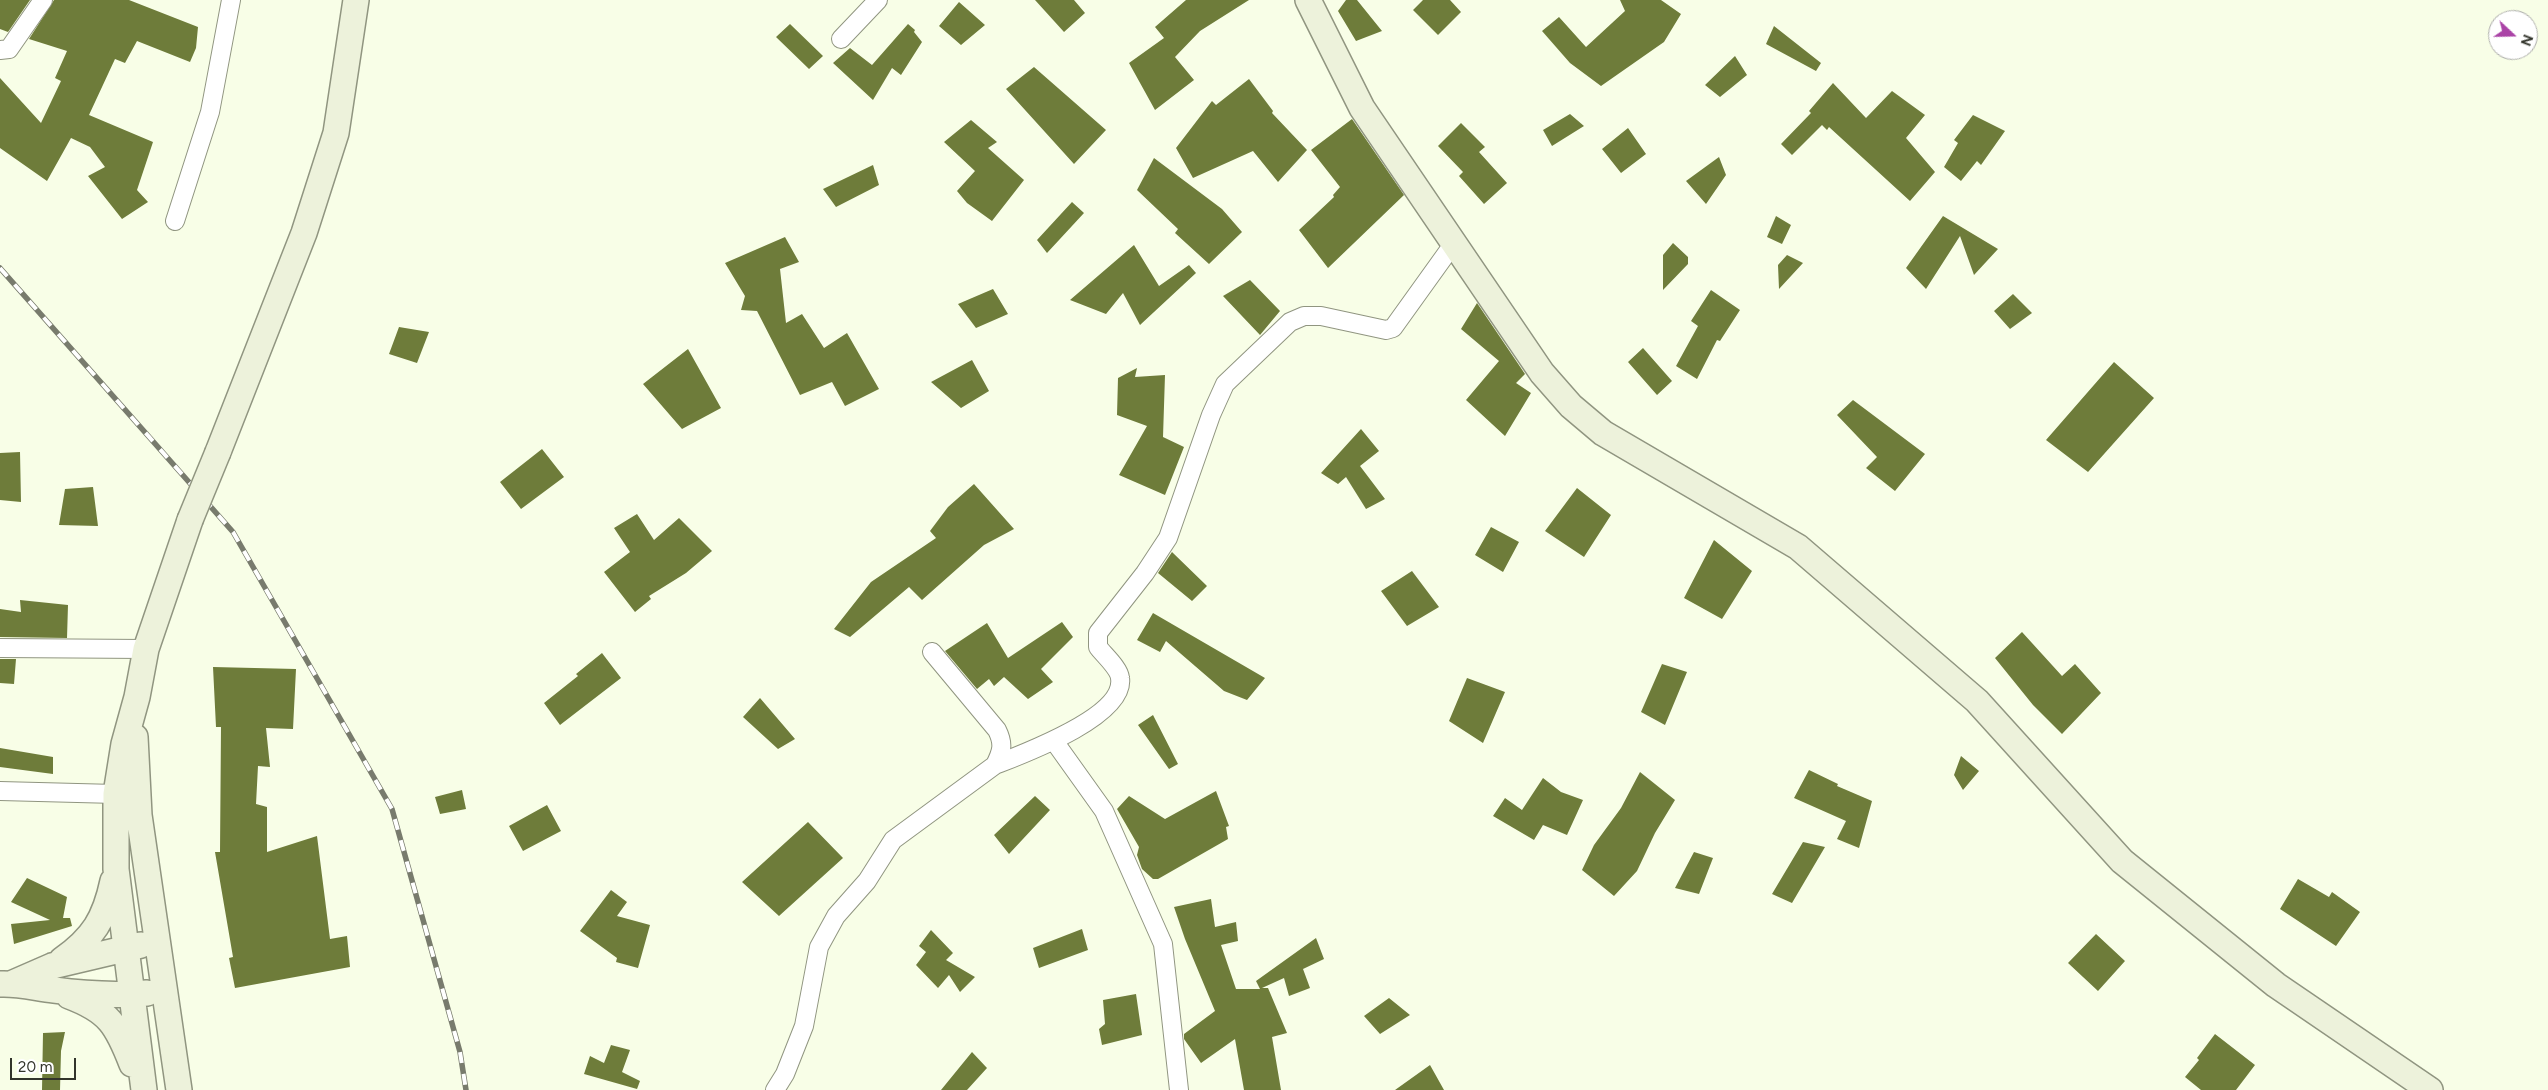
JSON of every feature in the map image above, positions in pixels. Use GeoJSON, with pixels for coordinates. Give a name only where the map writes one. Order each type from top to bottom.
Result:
{"type":"FeatureCollection","features":[{"type":"Feature","properties":{"kind":"street"},"geometry":{"type":"LineString","coordinates":[[0,50],[9,49],[43,0]]}},
{"type":"Feature","properties":{"kind":"street"},"geometry":{"type":"LineString","coordinates":[[175,221],[210,112],[231,0]]}},
{"type":"Feature","properties":{"kind":"street"},"geometry":{"type":"LineString","coordinates":[[143,1090],[132,994],[124,947],[116,869],[116,794],[124,744],[137,697],[146,649],[190,520],[304,233],[336,133],[356,0]]}},
{"type":"Feature","properties":{"kind":"street"},"geometry":{"type":"LineString","coordinates":[[841,38],[878,0]]}},
{"type":"Feature","properties":{"kind":"street"},"geometry":{"type":"LineString","coordinates":[[1308,0],[1362,108],[1542,373],[1570,406],[1603,433],[1798,548],[1977,701],[2122,861],[2276,985],[2430,1090]]}},
{"type":"Feature","properties":{"kind":"street"},"geometry":{"type":"LineString","coordinates":[[775,1090],[785,1074],[804,1026],[819,948],[836,916],[867,881],[893,840],[995,765],[1054,742],[1078,729],[1113,699],[1121,684],[1120,675],[1098,647],[1098,633],[1145,573],[1168,538],[1210,415],[1225,384],[1290,322],[1304,316],[1321,316],[1386,330],[1393,328],[1454,243]]}},
{"type":"Feature","properties":{"kind":"street"},"geometry":{"type":"LineString","coordinates":[[0,648],[146,649]]}},
{"type":"Feature","properties":{"kind":"street"},"geometry":{"type":"LineString","coordinates":[[932,652],[997,730],[1003,741],[1001,753],[995,765]]}},
{"type":"Feature","properties":{"kind":"street"},"geometry":{"type":"LineString","coordinates":[[137,697],[135,740],[140,814],[179,1090]]}},
{"type":"Feature","properties":{"kind":"street"},"geometry":{"type":"LineString","coordinates":[[1054,742],[1104,811],[1163,944],[1179,1090]]}},
{"type":"Feature","properties":{"kind":"street"},"geometry":{"type":"LineString","coordinates":[[0,791],[116,794]]}},
{"type":"Feature","properties":{"kind":"street"},"geometry":{"type":"LineString","coordinates":[[54,978],[92,936],[109,900],[116,869]]}},
{"type":"Feature","properties":{"kind":"street"},"geometry":{"type":"LineString","coordinates":[[6,984],[54,978],[124,947],[158,942]]}},
{"type":"Feature","properties":{"kind":"street"},"geometry":{"type":"LineString","coordinates":[[54,978],[132,994],[165,991]]}},
{"type":"Feature","properties":{"kind":"street"},"geometry":{"type":"LineString","coordinates":[[54,978],[107,1016],[122,1037],[143,1090]]}},
{"type":"Feature","properties":{"kind":"building"},"geometry":{"type":"Polygon","coordinates":[[[0,0],[30,0],[8,32],[0,29],[0,0]]]}},
{"type":"Feature","properties":{"kind":"building"},"geometry":{"type":"Polygon","coordinates":[[[54,0],[129,0],[198,27],[196,48],[190,62],[137,41],[125,63],[115,59],[89,115],[153,142],[137,190],[148,202],[122,219],[88,176],[105,167],[90,147],[71,138],[47,181],[0,148],[0,78],[41,123],[61,81],[55,78],[67,51],[29,39],[54,0]]]}},
{"type":"Feature","properties":{"kind":"building"},"geometry":{"type":"Polygon","coordinates":[[[1035,0],[1074,0],[1085,13],[1064,32],[1035,0]]]}},
{"type":"Feature","properties":{"kind":"building"},"geometry":{"type":"Polygon","coordinates":[[[1186,0],[1249,0],[1200,31],[1175,57],[1194,80],[1155,110],[1129,63],[1164,38],[1155,27],[1186,0]]]}},
{"type":"Feature","properties":{"kind":"building"},"geometry":{"type":"Polygon","coordinates":[[[1346,0],[1357,0],[1382,31],[1356,41],[1338,11],[1346,0]]]}},
{"type":"Feature","properties":{"kind":"building"},"geometry":{"type":"Polygon","coordinates":[[[1423,0],[1450,0],[1461,12],[1438,35],[1413,10],[1423,0]]]}},
{"type":"Feature","properties":{"kind":"building"},"geometry":{"type":"Polygon","coordinates":[[[1620,0],[1661,0],[1681,14],[1664,42],[1601,86],[1570,63],[1542,31],[1559,17],[1586,47],[1625,11],[1620,0]]]}},
{"type":"Feature","properties":{"kind":"building"},"geometry":{"type":"Polygon","coordinates":[[[959,2],[985,25],[961,45],[939,26],[959,2]]]}},
{"type":"Feature","properties":{"kind":"building"},"geometry":{"type":"Polygon","coordinates":[[[790,24],[823,56],[809,69],[776,37],[790,24]]]}},
{"type":"Feature","properties":{"kind":"building"},"geometry":{"type":"Polygon","coordinates":[[[908,24],[915,30],[914,32],[922,42],[901,75],[892,68],[873,100],[833,63],[850,48],[872,65],[908,24]]]}},
{"type":"Feature","properties":{"kind":"building"},"geometry":{"type":"Polygon","coordinates":[[[1774,26],[1821,63],[1816,71],[1766,44],[1774,26]]]}},
{"type":"Feature","properties":{"kind":"building"},"geometry":{"type":"Polygon","coordinates":[[[1735,56],[1747,75],[1720,97],[1705,85],[1735,56]]]}},
{"type":"Feature","properties":{"kind":"building"},"geometry":{"type":"Polygon","coordinates":[[[1034,67],[1106,130],[1074,164],[1006,89],[1034,67]]]}},
{"type":"Feature","properties":{"kind":"building"},"geometry":{"type":"Polygon","coordinates":[[[1249,79],[1273,111],[1272,113],[1307,150],[1278,182],[1253,151],[1193,178],[1176,148],[1212,101],[1216,105],[1249,79]]]}},
{"type":"Feature","properties":{"kind":"building"},"geometry":{"type":"Polygon","coordinates":[[[1833,83],[1866,118],[1892,91],[1925,115],[1906,138],[1935,172],[1910,201],[1829,127],[1827,130],[1822,125],[1792,155],[1781,144],[1811,113],[1809,111],[1833,83]]]}},
{"type":"Feature","properties":{"kind":"building"},"geometry":{"type":"Polygon","coordinates":[[[1570,114],[1584,126],[1552,146],[1543,130],[1570,114]]]}},
{"type":"Feature","properties":{"kind":"building"},"geometry":{"type":"Polygon","coordinates":[[[1973,115],[2005,131],[1981,165],[1977,161],[1961,181],[1944,167],[1958,143],[1954,140],[1973,115]]]}},
{"type":"Feature","properties":{"kind":"building"},"geometry":{"type":"Polygon","coordinates":[[[1352,119],[1404,195],[1328,268],[1299,230],[1334,197],[1333,195],[1340,187],[1311,150],[1352,119]]]}},
{"type":"Feature","properties":{"kind":"building"},"geometry":{"type":"Polygon","coordinates":[[[971,120],[997,142],[988,148],[1024,180],[992,221],[967,203],[957,191],[975,171],[944,142],[971,120]]]}},
{"type":"Feature","properties":{"kind":"building"},"geometry":{"type":"Polygon","coordinates":[[[1461,123],[1485,147],[1479,152],[1507,183],[1484,204],[1459,176],[1463,172],[1438,146],[1461,123]]]}},
{"type":"Feature","properties":{"kind":"building"},"geometry":{"type":"Polygon","coordinates":[[[1628,128],[1646,154],[1621,173],[1602,149],[1628,128]]]}},
{"type":"Feature","properties":{"kind":"building"},"geometry":{"type":"Polygon","coordinates":[[[1719,157],[1726,175],[1706,204],[1686,181],[1719,157]]]}},
{"type":"Feature","properties":{"kind":"building"},"geometry":{"type":"Polygon","coordinates":[[[1154,158],[1222,209],[1242,232],[1209,264],[1175,233],[1178,229],[1137,190],[1154,158]]]}},
{"type":"Feature","properties":{"kind":"building"},"geometry":{"type":"Polygon","coordinates":[[[873,165],[879,185],[836,207],[823,189],[873,165]]]}},
{"type":"Feature","properties":{"kind":"building"},"geometry":{"type":"Polygon","coordinates":[[[1072,202],[1084,213],[1047,253],[1037,240],[1072,202]]]}},
{"type":"Feature","properties":{"kind":"building"},"geometry":{"type":"Polygon","coordinates":[[[1776,216],[1791,225],[1782,244],[1767,237],[1776,216]]]}},
{"type":"Feature","properties":{"kind":"building"},"geometry":{"type":"Polygon","coordinates":[[[1943,216],[1998,249],[1974,275],[1960,236],[1926,289],[1906,268],[1943,216]]]}},
{"type":"Feature","properties":{"kind":"building"},"geometry":{"type":"Polygon","coordinates":[[[785,237],[799,262],[780,269],[786,323],[802,314],[824,348],[847,333],[879,389],[845,406],[832,382],[800,395],[757,311],[741,310],[745,296],[725,263],[785,237]]]}},
{"type":"Feature","properties":{"kind":"building"},"geometry":{"type":"Polygon","coordinates":[[[1673,243],[1688,257],[1688,264],[1663,290],[1663,255],[1673,243]]]}},
{"type":"Feature","properties":{"kind":"building"},"geometry":{"type":"Polygon","coordinates":[[[1134,245],[1159,286],[1189,265],[1196,273],[1140,325],[1123,293],[1106,314],[1070,300],[1134,245]]]}},
{"type":"Feature","properties":{"kind":"building"},"geometry":{"type":"Polygon","coordinates":[[[1787,255],[1803,263],[1779,289],[1778,265],[1787,255]]]}},
{"type":"Feature","properties":{"kind":"building"},"geometry":{"type":"Polygon","coordinates":[[[1250,280],[1280,311],[1260,335],[1223,296],[1250,280]]]}},
{"type":"Feature","properties":{"kind":"building"},"geometry":{"type":"Polygon","coordinates":[[[993,289],[1008,314],[976,328],[958,304],[993,289]]]}},
{"type":"Feature","properties":{"kind":"building"},"geometry":{"type":"Polygon","coordinates":[[[1711,290],[1740,310],[1720,341],[1717,340],[1697,379],[1676,366],[1698,326],[1691,321],[1711,290]]]}},
{"type":"Feature","properties":{"kind":"building"},"geometry":{"type":"Polygon","coordinates":[[[2013,294],[2032,313],[2010,329],[1994,311],[2013,294]]]}},
{"type":"Feature","properties":{"kind":"building"},"geometry":{"type":"Polygon","coordinates":[[[1477,303],[1525,374],[1516,383],[1531,393],[1505,436],[1466,400],[1499,361],[1461,329],[1477,303]]]}},
{"type":"Feature","properties":{"kind":"building"},"geometry":{"type":"Polygon","coordinates":[[[399,327],[429,332],[417,363],[389,354],[399,327]]]}},
{"type":"Feature","properties":{"kind":"building"},"geometry":{"type":"Polygon","coordinates":[[[1643,348],[1672,381],[1657,395],[1628,362],[1643,348]]]}},
{"type":"Feature","properties":{"kind":"building"},"geometry":{"type":"Polygon","coordinates":[[[688,349],[721,408],[682,429],[643,384],[688,349]]]}},
{"type":"Feature","properties":{"kind":"building"},"geometry":{"type":"Polygon","coordinates":[[[972,360],[989,391],[961,408],[931,382],[972,360]]]}},
{"type":"Feature","properties":{"kind":"building"},"geometry":{"type":"Polygon","coordinates":[[[2114,362],[2154,398],[2088,472],[2046,440],[2114,362]]]}},
{"type":"Feature","properties":{"kind":"building"},"geometry":{"type":"Polygon","coordinates":[[[1137,368],[1135,377],[1165,375],[1163,437],[1184,447],[1165,495],[1119,475],[1147,426],[1117,415],[1118,378],[1137,368]]]}},
{"type":"Feature","properties":{"kind":"building"},"geometry":{"type":"Polygon","coordinates":[[[1853,400],[1925,454],[1895,491],[1866,468],[1877,457],[1837,415],[1853,400]]]}},
{"type":"Feature","properties":{"kind":"building"},"geometry":{"type":"Polygon","coordinates":[[[1361,429],[1379,451],[1360,466],[1385,499],[1366,509],[1346,477],[1338,484],[1321,473],[1361,429]]]}},
{"type":"Feature","properties":{"kind":"building"},"geometry":{"type":"Polygon","coordinates":[[[542,449],[564,477],[521,509],[500,482],[542,449]]]}},
{"type":"Feature","properties":{"kind":"building"},"geometry":{"type":"Polygon","coordinates":[[[20,452],[21,502],[0,500],[0,453],[20,452]]]}},
{"type":"Feature","properties":{"kind":"building"},"geometry":{"type":"Polygon","coordinates":[[[974,484],[1014,529],[984,545],[922,600],[909,587],[850,637],[834,629],[871,582],[936,538],[930,531],[948,507],[974,484]]]}},
{"type":"Feature","properties":{"kind":"building"},"geometry":{"type":"Polygon","coordinates":[[[93,487],[98,526],[59,525],[65,489],[93,487]]]}},
{"type":"Feature","properties":{"kind":"building"},"geometry":{"type":"Polygon","coordinates":[[[1577,488],[1611,515],[1584,557],[1545,531],[1577,488]]]}},
{"type":"Feature","properties":{"kind":"building"},"geometry":{"type":"Polygon","coordinates":[[[637,514],[654,540],[679,518],[712,551],[686,573],[649,596],[651,599],[635,612],[604,572],[630,552],[614,528],[637,514]]]}},
{"type":"Feature","properties":{"kind":"building"},"geometry":{"type":"Polygon","coordinates":[[[1491,527],[1519,542],[1503,572],[1475,555],[1491,527]]]}},
{"type":"Feature","properties":{"kind":"building"},"geometry":{"type":"Polygon","coordinates":[[[1714,540],[1752,571],[1722,619],[1684,598],[1714,540]]]}},
{"type":"Feature","properties":{"kind":"building"},"geometry":{"type":"Polygon","coordinates":[[[1172,552],[1207,586],[1192,601],[1158,573],[1172,552]]]}},
{"type":"Feature","properties":{"kind":"building"},"geometry":{"type":"Polygon","coordinates":[[[1412,571],[1439,607],[1407,626],[1381,591],[1412,571]]]}},
{"type":"Feature","properties":{"kind":"building"},"geometry":{"type":"Polygon","coordinates":[[[20,600],[68,605],[67,638],[0,637],[0,609],[21,612],[20,600]]]}},
{"type":"Feature","properties":{"kind":"building"},"geometry":{"type":"Polygon","coordinates":[[[1153,613],[1265,678],[1247,700],[1224,691],[1166,641],[1160,652],[1137,640],[1153,613]]]}},
{"type":"Feature","properties":{"kind":"building"},"geometry":{"type":"Polygon","coordinates":[[[1062,622],[1073,637],[1041,669],[1053,682],[1028,699],[1004,677],[994,686],[989,679],[977,689],[945,651],[987,623],[1008,658],[1062,622]]]}},
{"type":"Feature","properties":{"kind":"building"},"geometry":{"type":"Polygon","coordinates":[[[2022,632],[2062,676],[2075,664],[2101,693],[2062,734],[2033,705],[1995,658],[2022,632]]]}},
{"type":"Feature","properties":{"kind":"building"},"geometry":{"type":"Polygon","coordinates":[[[602,653],[621,678],[560,725],[544,703],[578,676],[576,674],[602,653]]]}},
{"type":"Feature","properties":{"kind":"building"},"geometry":{"type":"Polygon","coordinates":[[[0,659],[16,659],[14,684],[0,683],[0,659]]]}},
{"type":"Feature","properties":{"kind":"building"},"geometry":{"type":"Polygon","coordinates":[[[1662,664],[1687,672],[1665,725],[1641,712],[1662,664]]]}},
{"type":"Feature","properties":{"kind":"building"},"geometry":{"type":"Polygon","coordinates":[[[213,667],[296,669],[293,729],[266,728],[270,767],[258,766],[256,804],[267,807],[267,852],[317,836],[330,939],[347,936],[350,967],[235,988],[229,958],[233,957],[215,852],[220,852],[221,727],[216,727],[213,667]]]}},
{"type":"Feature","properties":{"kind":"building"},"geometry":{"type":"Polygon","coordinates":[[[1467,678],[1505,692],[1483,743],[1449,721],[1467,678]]]}},
{"type":"Feature","properties":{"kind":"building"},"geometry":{"type":"Polygon","coordinates":[[[760,698],[795,739],[778,749],[743,717],[760,698]]]}},
{"type":"Feature","properties":{"kind":"building"},"geometry":{"type":"Polygon","coordinates":[[[1153,715],[1178,764],[1169,769],[1138,725],[1153,715]]]}},
{"type":"Feature","properties":{"kind":"building"},"geometry":{"type":"Polygon","coordinates":[[[0,748],[53,757],[53,774],[0,767],[0,748]]]}},
{"type":"Feature","properties":{"kind":"building"},"geometry":{"type":"Polygon","coordinates":[[[1961,756],[1979,771],[1963,790],[1954,775],[1961,756]]]}},
{"type":"Feature","properties":{"kind":"building"},"geometry":{"type":"Polygon","coordinates":[[[1809,770],[1838,784],[1837,786],[1872,801],[1859,848],[1837,839],[1846,821],[1794,798],[1809,770]]]}},
{"type":"Feature","properties":{"kind":"building"},"geometry":{"type":"Polygon","coordinates":[[[1640,772],[1675,800],[1655,833],[1637,871],[1614,896],[1582,870],[1594,845],[1621,808],[1640,772]]]}},
{"type":"Feature","properties":{"kind":"building"},"geometry":{"type":"Polygon","coordinates":[[[1543,778],[1561,792],[1583,800],[1567,835],[1543,825],[1534,840],[1493,816],[1505,798],[1522,810],[1543,778]]]}},
{"type":"Feature","properties":{"kind":"building"},"geometry":{"type":"Polygon","coordinates":[[[462,790],[466,809],[440,814],[435,797],[462,790]]]}},
{"type":"Feature","properties":{"kind":"building"},"geometry":{"type":"Polygon","coordinates":[[[1216,791],[1229,826],[1226,827],[1228,839],[1158,879],[1153,879],[1142,869],[1137,855],[1139,847],[1117,809],[1129,796],[1165,819],[1216,791]]]}},
{"type":"Feature","properties":{"kind":"building"},"geometry":{"type":"Polygon","coordinates":[[[1035,796],[1050,810],[1009,854],[994,835],[1035,796]]]}},
{"type":"Feature","properties":{"kind":"building"},"geometry":{"type":"Polygon","coordinates":[[[547,805],[561,831],[523,851],[509,826],[547,805]]]}},
{"type":"Feature","properties":{"kind":"building"},"geometry":{"type":"Polygon","coordinates":[[[808,822],[843,858],[779,916],[742,882],[808,822]]]}},
{"type":"Feature","properties":{"kind":"building"},"geometry":{"type":"Polygon","coordinates":[[[1803,842],[1825,847],[1792,903],[1772,894],[1803,842]]]}},
{"type":"Feature","properties":{"kind":"building"},"geometry":{"type":"Polygon","coordinates":[[[1694,852],[1713,858],[1699,894],[1675,888],[1694,852]]]}},
{"type":"Feature","properties":{"kind":"building"},"geometry":{"type":"Polygon","coordinates":[[[27,878],[67,897],[63,918],[70,918],[72,926],[14,944],[11,924],[50,920],[11,902],[27,878]]]}},
{"type":"Feature","properties":{"kind":"building"},"geometry":{"type":"Polygon","coordinates":[[[2298,879],[2329,897],[2332,892],[2360,912],[2336,946],[2280,909],[2298,879]]]}},
{"type":"Feature","properties":{"kind":"building"},"geometry":{"type":"Polygon","coordinates":[[[611,890],[627,902],[617,916],[650,925],[638,968],[616,962],[617,958],[580,931],[611,890]]]}},
{"type":"Feature","properties":{"kind":"building"},"geometry":{"type":"Polygon","coordinates":[[[1211,899],[1215,927],[1236,922],[1238,941],[1221,945],[1236,989],[1260,989],[1256,981],[1316,938],[1324,959],[1303,969],[1310,988],[1289,996],[1284,978],[1262,988],[1268,988],[1287,1033],[1272,1037],[1281,1090],[1244,1090],[1235,1039],[1201,1063],[1184,1039],[1184,1034],[1215,1011],[1185,939],[1174,907],[1211,899]]]}},
{"type":"Feature","properties":{"kind":"building"},"geometry":{"type":"Polygon","coordinates":[[[1082,929],[1088,950],[1039,968],[1033,948],[1082,929]]]}},
{"type":"Feature","properties":{"kind":"building"},"geometry":{"type":"Polygon","coordinates":[[[931,930],[953,953],[946,960],[975,977],[960,992],[949,975],[938,988],[916,965],[926,952],[919,946],[931,930]]]}},
{"type":"Feature","properties":{"kind":"building"},"geometry":{"type":"Polygon","coordinates":[[[2096,934],[2125,961],[2098,991],[2068,963],[2096,934]]]}},
{"type":"Feature","properties":{"kind":"building"},"geometry":{"type":"Polygon","coordinates":[[[1136,994],[1142,1035],[1102,1045],[1099,1029],[1105,1024],[1103,1000],[1136,994]]]}},
{"type":"Feature","properties":{"kind":"building"},"geometry":{"type":"Polygon","coordinates":[[[1389,998],[1410,1015],[1380,1034],[1364,1016],[1389,998]]]}},
{"type":"Feature","properties":{"kind":"building"},"geometry":{"type":"Polygon","coordinates":[[[65,1032],[61,1051],[60,1090],[42,1090],[43,1033],[65,1032]]]}},
{"type":"Feature","properties":{"kind":"building"},"geometry":{"type":"Polygon","coordinates":[[[2215,1034],[2255,1065],[2236,1090],[2201,1090],[2185,1077],[2199,1060],[2197,1058],[2215,1034]]]}},
{"type":"Feature","properties":{"kind":"building"},"geometry":{"type":"Polygon","coordinates":[[[611,1045],[630,1050],[622,1072],[640,1081],[637,1089],[584,1074],[590,1056],[604,1063],[611,1045]]]}},
{"type":"Feature","properties":{"kind":"building"},"geometry":{"type":"Polygon","coordinates":[[[972,1052],[987,1068],[967,1090],[941,1090],[972,1052]]]}},
{"type":"Feature","properties":{"kind":"building"},"geometry":{"type":"Polygon","coordinates":[[[1430,1065],[1444,1090],[1395,1090],[1430,1065]]]}},
{"type":"Feature","properties":{"kind":"railway"},"geometry":{"type":"LineString","coordinates":[[0,268],[233,532],[392,809],[460,1052],[466,1090]]}}]}
